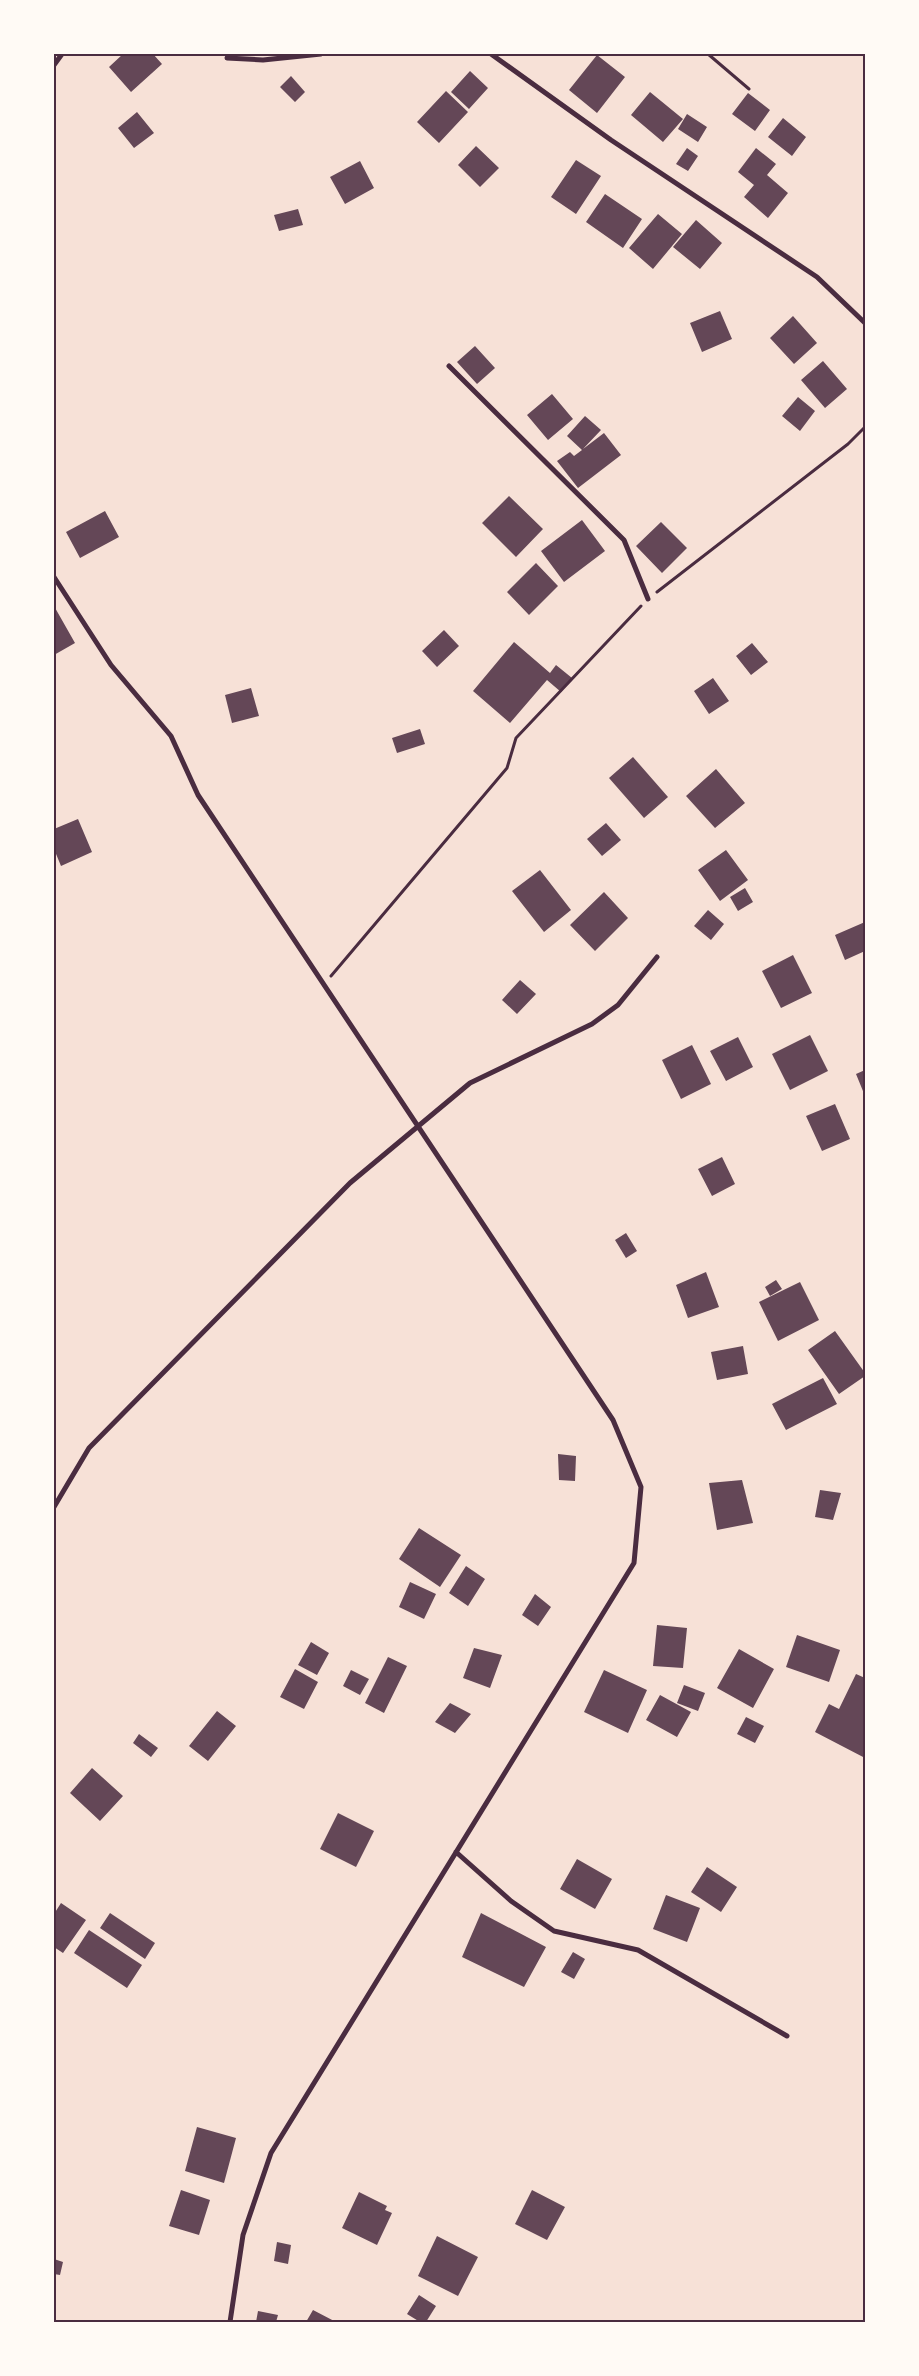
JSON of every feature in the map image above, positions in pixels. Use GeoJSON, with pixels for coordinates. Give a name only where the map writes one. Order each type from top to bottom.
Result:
{"type":"FeatureCollection","features":[{"type":"Feature","properties":{"kind":"street"},"geometry":{"type":"LineString","coordinates":[[54,65],[62,54]]}},
{"type":"Feature","properties":{"kind":"street"},"geometry":{"type":"LineString","coordinates":[[227,58],[263,60],[321,54]]}},
{"type":"Feature","properties":{"kind":"street"},"geometry":{"type":"LineString","coordinates":[[491,54],[611,140],[816,277],[865,323]]}},
{"type":"Feature","properties":{"kind":"street"},"geometry":{"type":"LineString","coordinates":[[449,366],[624,540],[648,599]]}},
{"type":"Feature","properties":{"kind":"street"},"geometry":{"type":"LineString","coordinates":[[54,577],[111,665],[171,736],[198,795],[613,1420],[641,1487],[634,1563],[271,2153],[243,2235],[230,2322]]}},
{"type":"Feature","properties":{"kind":"street"},"geometry":{"type":"LineString","coordinates":[[54,1507],[89,1448],[350,1183],[420,1127],[470,1083],[592,1024],[618,1005],[657,957]]}},
{"type":"Feature","properties":{"kind":"street"},"geometry":{"type":"LineString","coordinates":[[456,1852],[511,1901],[554,1931],[638,1950],[787,2036]]}},
{"type":"Feature","properties":{"kind":"path"},"geometry":{"type":"LineString","coordinates":[[708,54],[749,89]]}},
{"type":"Feature","properties":{"kind":"path"},"geometry":{"type":"LineString","coordinates":[[324,984],[507,768],[516,738],[648,599],[848,444],[865,427]]}},
{"type":"Feature","properties":{"kind":"building"},"geometry":{"type":"Polygon","coordinates":[[[123,54],[153,54],[162,64],[131,92],[109,67],[123,54]]]}},
{"type":"Feature","properties":{"kind":"building"},"geometry":{"type":"Polygon","coordinates":[[[597,55],[625,77],[597,113],[569,90],[597,55]]]}},
{"type":"Feature","properties":{"kind":"building"},"geometry":{"type":"Polygon","coordinates":[[[470,71],[488,88],[469,109],[451,92],[470,71]]]}},
{"type":"Feature","properties":{"kind":"building"},"geometry":{"type":"Polygon","coordinates":[[[291,76],[305,92],[295,102],[280,87],[291,76]]]}},
{"type":"Feature","properties":{"kind":"building"},"geometry":{"type":"Polygon","coordinates":[[[446,91],[468,112],[439,143],[417,122],[446,91]]]}},
{"type":"Feature","properties":{"kind":"building"},"geometry":{"type":"Polygon","coordinates":[[[650,92],[683,119],[663,142],[631,115],[650,92]]]}},
{"type":"Feature","properties":{"kind":"building"},"geometry":{"type":"Polygon","coordinates":[[[748,93],[770,110],[755,131],[732,114],[748,93]]]}},
{"type":"Feature","properties":{"kind":"building"},"geometry":{"type":"Polygon","coordinates":[[[137,112],[154,133],[134,148],[118,128],[137,112]]]}},
{"type":"Feature","properties":{"kind":"building"},"geometry":{"type":"Polygon","coordinates":[[[687,114],[707,127],[698,142],[678,129],[687,114]]]}},
{"type":"Feature","properties":{"kind":"building"},"geometry":{"type":"Polygon","coordinates":[[[783,118],[806,137],[792,156],[768,137],[783,118]]]}},
{"type":"Feature","properties":{"kind":"building"},"geometry":{"type":"Polygon","coordinates":[[[476,146],[499,168],[480,187],[458,165],[476,146]]]}},
{"type":"Feature","properties":{"kind":"building"},"geometry":{"type":"Polygon","coordinates":[[[687,148],[698,156],[688,171],[676,164],[687,148]]]}},
{"type":"Feature","properties":{"kind":"building"},"geometry":{"type":"Polygon","coordinates":[[[756,148],[776,164],[767,175],[788,193],[768,218],[744,197],[754,185],[738,172],[756,148]]]}},
{"type":"Feature","properties":{"kind":"building"},"geometry":{"type":"Polygon","coordinates":[[[576,160],[601,176],[576,214],[551,197],[576,160]]]}},
{"type":"Feature","properties":{"kind":"building"},"geometry":{"type":"Polygon","coordinates":[[[360,161],[374,188],[345,204],[330,177],[360,161]]]}},
{"type":"Feature","properties":{"kind":"building"},"geometry":{"type":"Polygon","coordinates":[[[605,194],[642,219],[623,248],[586,222],[605,194]]]}},
{"type":"Feature","properties":{"kind":"building"},"geometry":{"type":"Polygon","coordinates":[[[298,209],[303,225],[279,231],[274,215],[298,209]]]}},
{"type":"Feature","properties":{"kind":"building"},"geometry":{"type":"Polygon","coordinates":[[[658,214],[682,234],[653,269],[629,248],[658,214]]]}},
{"type":"Feature","properties":{"kind":"building"},"geometry":{"type":"Polygon","coordinates":[[[696,220],[722,243],[700,269],[673,247],[696,220]]]}},
{"type":"Feature","properties":{"kind":"building"},"geometry":{"type":"Polygon","coordinates":[[[720,311],[732,339],[702,352],[690,323],[720,311]]]}},
{"type":"Feature","properties":{"kind":"building"},"geometry":{"type":"Polygon","coordinates":[[[793,316],[817,343],[794,364],[770,338],[793,316]]]}},
{"type":"Feature","properties":{"kind":"building"},"geometry":{"type":"Polygon","coordinates":[[[475,346],[495,368],[477,384],[457,362],[475,346]]]}},
{"type":"Feature","properties":{"kind":"building"},"geometry":{"type":"Polygon","coordinates":[[[823,361],[847,389],[825,408],[801,380],[823,361]]]}},
{"type":"Feature","properties":{"kind":"building"},"geometry":{"type":"Polygon","coordinates":[[[552,394],[573,419],[548,440],[527,415],[552,394]]]}},
{"type":"Feature","properties":{"kind":"building"},"geometry":{"type":"Polygon","coordinates":[[[798,397],[815,411],[800,431],[782,416],[798,397]]]}},
{"type":"Feature","properties":{"kind":"building"},"geometry":{"type":"Polygon","coordinates":[[[585,416],[601,430],[583,449],[604,433],[621,455],[578,488],[557,461],[570,452],[574,456],[582,450],[567,436],[585,416]]]}},
{"type":"Feature","properties":{"kind":"building"},"geometry":{"type":"Polygon","coordinates":[[[509,496],[543,529],[516,557],[482,523],[509,496]]]}},
{"type":"Feature","properties":{"kind":"building"},"geometry":{"type":"Polygon","coordinates":[[[105,511],[119,537],[80,558],[66,532],[105,511]]]}},
{"type":"Feature","properties":{"kind":"building"},"geometry":{"type":"Polygon","coordinates":[[[582,520],[605,551],[564,582],[541,551],[582,520]]]}},
{"type":"Feature","properties":{"kind":"building"},"geometry":{"type":"Polygon","coordinates":[[[661,522],[687,548],[662,573],[636,546],[661,522]]]}},
{"type":"Feature","properties":{"kind":"building"},"geometry":{"type":"Polygon","coordinates":[[[536,563],[558,586],[529,615],[507,592],[536,563]]]}},
{"type":"Feature","properties":{"kind":"building"},"geometry":{"type":"Polygon","coordinates":[[[54,606],[75,643],[54,655],[54,606]]]}},
{"type":"Feature","properties":{"kind":"building"},"geometry":{"type":"Polygon","coordinates":[[[444,630],[459,646],[437,667],[422,651],[444,630]]]}},
{"type":"Feature","properties":{"kind":"building"},"geometry":{"type":"Polygon","coordinates":[[[514,642],[550,673],[556,665],[572,678],[561,692],[547,680],[510,723],[473,691],[514,642]]]}},
{"type":"Feature","properties":{"kind":"building"},"geometry":{"type":"Polygon","coordinates":[[[752,643],[768,662],[751,675],[736,656],[752,643]]]}},
{"type":"Feature","properties":{"kind":"building"},"geometry":{"type":"Polygon","coordinates":[[[713,678],[729,701],[709,714],[694,691],[713,678]]]}},
{"type":"Feature","properties":{"kind":"building"},"geometry":{"type":"Polygon","coordinates":[[[251,688],[259,716],[232,723],[225,695],[251,688]]]}},
{"type":"Feature","properties":{"kind":"building"},"geometry":{"type":"Polygon","coordinates":[[[420,729],[425,744],[397,753],[392,738],[420,729]]]}},
{"type":"Feature","properties":{"kind":"building"},"geometry":{"type":"Polygon","coordinates":[[[633,757],[668,797],[644,818],[609,778],[633,757]]]}},
{"type":"Feature","properties":{"kind":"building"},"geometry":{"type":"Polygon","coordinates":[[[716,769],[745,803],[715,828],[686,796],[716,769]]]}},
{"type":"Feature","properties":{"kind":"building"},"geometry":{"type":"Polygon","coordinates":[[[78,819],[92,852],[61,866],[54,849],[54,829],[78,819]]]}},
{"type":"Feature","properties":{"kind":"building"},"geometry":{"type":"Polygon","coordinates":[[[606,823],[621,840],[602,856],[587,839],[606,823]]]}},
{"type":"Feature","properties":{"kind":"building"},"geometry":{"type":"Polygon","coordinates":[[[726,850],[748,880],[720,901],[698,870],[726,850]]]}},
{"type":"Feature","properties":{"kind":"building"},"geometry":{"type":"Polygon","coordinates":[[[540,870],[571,910],[544,932],[512,891],[540,870]]]}},
{"type":"Feature","properties":{"kind":"building"},"geometry":{"type":"Polygon","coordinates":[[[745,888],[753,902],[738,911],[730,897],[745,888]]]}},
{"type":"Feature","properties":{"kind":"building"},"geometry":{"type":"Polygon","coordinates":[[[604,892],[628,918],[595,951],[570,925],[604,892]]]}},
{"type":"Feature","properties":{"kind":"building"},"geometry":{"type":"Polygon","coordinates":[[[708,910],[724,924],[711,940],[694,926],[708,910]]]}},
{"type":"Feature","properties":{"kind":"building"},"geometry":{"type":"Polygon","coordinates":[[[865,922],[865,951],[845,960],[835,935],[865,922]]]}},
{"type":"Feature","properties":{"kind":"building"},"geometry":{"type":"Polygon","coordinates":[[[793,955],[812,993],[781,1008],[762,971],[793,955]]]}},
{"type":"Feature","properties":{"kind":"building"},"geometry":{"type":"Polygon","coordinates":[[[520,980],[536,994],[517,1014],[502,1000],[520,980]]]}},
{"type":"Feature","properties":{"kind":"building"},"geometry":{"type":"Polygon","coordinates":[[[810,1035],[828,1071],[790,1090],[772,1054],[810,1035]]]}},
{"type":"Feature","properties":{"kind":"building"},"geometry":{"type":"Polygon","coordinates":[[[738,1037],[753,1067],[726,1081],[710,1051],[738,1037]]]}},
{"type":"Feature","properties":{"kind":"building"},"geometry":{"type":"Polygon","coordinates":[[[692,1045],[711,1084],[681,1099],[662,1060],[692,1045]]]}},
{"type":"Feature","properties":{"kind":"building"},"geometry":{"type":"Polygon","coordinates":[[[865,1070],[865,1096],[856,1074],[865,1070]]]}},
{"type":"Feature","properties":{"kind":"building"},"geometry":{"type":"Polygon","coordinates":[[[835,1104],[850,1139],[822,1151],[806,1116],[835,1104]]]}},
{"type":"Feature","properties":{"kind":"building"},"geometry":{"type":"Polygon","coordinates":[[[722,1157],[735,1184],[712,1196],[698,1169],[722,1157]]]}},
{"type":"Feature","properties":{"kind":"building"},"geometry":{"type":"Polygon","coordinates":[[[626,1233],[637,1251],[626,1258],[615,1240],[626,1233]]]}},
{"type":"Feature","properties":{"kind":"building"},"geometry":{"type":"Polygon","coordinates":[[[706,1272],[719,1307],[688,1318],[676,1285],[706,1272]]]}},
{"type":"Feature","properties":{"kind":"building"},"geometry":{"type":"Polygon","coordinates":[[[776,1280],[782,1289],[770,1296],[765,1287],[776,1280]]]}},
{"type":"Feature","properties":{"kind":"building"},"geometry":{"type":"Polygon","coordinates":[[[800,1282],[819,1320],[778,1341],[759,1302],[800,1282]]]}},
{"type":"Feature","properties":{"kind":"building"},"geometry":{"type":"Polygon","coordinates":[[[835,1331],[865,1373],[865,1376],[839,1394],[808,1350],[835,1331]]]}},
{"type":"Feature","properties":{"kind":"building"},"geometry":{"type":"Polygon","coordinates":[[[743,1346],[748,1374],[717,1380],[711,1352],[743,1346]]]}},
{"type":"Feature","properties":{"kind":"building"},"geometry":{"type":"Polygon","coordinates":[[[823,1378],[837,1404],[786,1430],[772,1404],[823,1378]]]}},
{"type":"Feature","properties":{"kind":"building"},"geometry":{"type":"Polygon","coordinates":[[[558,1454],[576,1456],[575,1481],[559,1480],[558,1454]]]}},
{"type":"Feature","properties":{"kind":"building"},"geometry":{"type":"Polygon","coordinates":[[[742,1480],[753,1523],[717,1530],[709,1483],[742,1480]]]}},
{"type":"Feature","properties":{"kind":"building"},"geometry":{"type":"Polygon","coordinates":[[[820,1490],[841,1493],[833,1520],[815,1517],[820,1490]]]}},
{"type":"Feature","properties":{"kind":"building"},"geometry":{"type":"Polygon","coordinates":[[[419,1528],[461,1555],[440,1587],[399,1559],[419,1528]]]}},
{"type":"Feature","properties":{"kind":"building"},"geometry":{"type":"Polygon","coordinates":[[[466,1566],[485,1579],[468,1606],[449,1593],[466,1566]]]}},
{"type":"Feature","properties":{"kind":"building"},"geometry":{"type":"Polygon","coordinates":[[[410,1582],[436,1594],[424,1619],[399,1607],[410,1582]]]}},
{"type":"Feature","properties":{"kind":"building"},"geometry":{"type":"Polygon","coordinates":[[[535,1594],[551,1607],[538,1626],[522,1615],[535,1594]]]}},
{"type":"Feature","properties":{"kind":"building"},"geometry":{"type":"Polygon","coordinates":[[[657,1625],[687,1628],[683,1668],[653,1666],[657,1625]]]}},
{"type":"Feature","properties":{"kind":"building"},"geometry":{"type":"Polygon","coordinates":[[[797,1635],[840,1650],[829,1682],[786,1667],[797,1635]]]}},
{"type":"Feature","properties":{"kind":"building"},"geometry":{"type":"Polygon","coordinates":[[[311,1642],[329,1653],[317,1675],[298,1665],[311,1642]]]}},
{"type":"Feature","properties":{"kind":"building"},"geometry":{"type":"Polygon","coordinates":[[[474,1648],[502,1655],[490,1688],[463,1678],[474,1648]]]}},
{"type":"Feature","properties":{"kind":"building"},"geometry":{"type":"Polygon","coordinates":[[[739,1649],[774,1669],[753,1708],[717,1688],[739,1649]]]}},
{"type":"Feature","properties":{"kind":"building"},"geometry":{"type":"Polygon","coordinates":[[[388,1657],[407,1666],[384,1713],[365,1703],[388,1657]]]}},
{"type":"Feature","properties":{"kind":"building"},"geometry":{"type":"Polygon","coordinates":[[[295,1669],[318,1682],[304,1709],[280,1697],[295,1669]]]}},
{"type":"Feature","properties":{"kind":"building"},"geometry":{"type":"Polygon","coordinates":[[[351,1670],[369,1679],[360,1695],[343,1686],[351,1670]]]}},
{"type":"Feature","properties":{"kind":"building"},"geometry":{"type":"Polygon","coordinates":[[[604,1670],[647,1690],[628,1733],[584,1712],[604,1670]]]}},
{"type":"Feature","properties":{"kind":"building"},"geometry":{"type":"Polygon","coordinates":[[[856,1674],[865,1678],[865,1758],[815,1732],[829,1704],[839,1709],[856,1674]]]}},
{"type":"Feature","properties":{"kind":"building"},"geometry":{"type":"Polygon","coordinates":[[[684,1685],[705,1693],[698,1711],[677,1703],[684,1685]]]}},
{"type":"Feature","properties":{"kind":"building"},"geometry":{"type":"Polygon","coordinates":[[[660,1695],[691,1712],[677,1737],[646,1720],[660,1695]]]}},
{"type":"Feature","properties":{"kind":"building"},"geometry":{"type":"Polygon","coordinates":[[[450,1703],[471,1714],[455,1733],[435,1722],[450,1703]]]}},
{"type":"Feature","properties":{"kind":"building"},"geometry":{"type":"Polygon","coordinates":[[[217,1711],[236,1726],[208,1761],[189,1746],[217,1711]]]}},
{"type":"Feature","properties":{"kind":"building"},"geometry":{"type":"Polygon","coordinates":[[[746,1717],[764,1726],[755,1743],[737,1734],[746,1717]]]}},
{"type":"Feature","properties":{"kind":"building"},"geometry":{"type":"Polygon","coordinates":[[[139,1734],[158,1748],[151,1757],[133,1743],[139,1734]]]}},
{"type":"Feature","properties":{"kind":"building"},"geometry":{"type":"Polygon","coordinates":[[[92,1768],[123,1796],[100,1821],[70,1793],[92,1768]]]}},
{"type":"Feature","properties":{"kind":"building"},"geometry":{"type":"Polygon","coordinates":[[[338,1813],[374,1831],[356,1867],[320,1849],[338,1813]]]}},
{"type":"Feature","properties":{"kind":"building"},"geometry":{"type":"Polygon","coordinates":[[[577,1859],[612,1879],[595,1909],[560,1889],[577,1859]]]}},
{"type":"Feature","properties":{"kind":"building"},"geometry":{"type":"Polygon","coordinates":[[[707,1867],[737,1887],[721,1912],[691,1892],[707,1867]]]}},
{"type":"Feature","properties":{"kind":"building"},"geometry":{"type":"Polygon","coordinates":[[[666,1895],[700,1908],[687,1942],[653,1929],[666,1895]]]}},
{"type":"Feature","properties":{"kind":"building"},"geometry":{"type":"Polygon","coordinates":[[[61,1903],[86,1920],[63,1953],[54,1947],[54,1914],[61,1903]]]}},
{"type":"Feature","properties":{"kind":"building"},"geometry":{"type":"Polygon","coordinates":[[[110,1913],[155,1943],[145,1959],[100,1928],[110,1913]]]}},
{"type":"Feature","properties":{"kind":"building"},"geometry":{"type":"Polygon","coordinates":[[[481,1913],[546,1947],[524,1987],[462,1957],[481,1913]]]}},
{"type":"Feature","properties":{"kind":"building"},"geometry":{"type":"Polygon","coordinates":[[[89,1930],[142,1965],[127,1988],[74,1953],[89,1930]]]}},
{"type":"Feature","properties":{"kind":"building"},"geometry":{"type":"Polygon","coordinates":[[[573,1952],[585,1959],[574,1979],[561,1972],[573,1952]]]}},
{"type":"Feature","properties":{"kind":"building"},"geometry":{"type":"Polygon","coordinates":[[[197,2127],[236,2138],[224,2183],[185,2171],[197,2127]]]}},
{"type":"Feature","properties":{"kind":"building"},"geometry":{"type":"Polygon","coordinates":[[[181,2190],[210,2200],[199,2235],[169,2226],[181,2190]]]}},
{"type":"Feature","properties":{"kind":"building"},"geometry":{"type":"Polygon","coordinates":[[[532,2190],[565,2207],[547,2240],[515,2224],[532,2190]]]}},
{"type":"Feature","properties":{"kind":"building"},"geometry":{"type":"Polygon","coordinates":[[[359,2192],[387,2206],[385,2210],[392,2213],[377,2245],[342,2228],[359,2192]]]}},
{"type":"Feature","properties":{"kind":"building"},"geometry":{"type":"Polygon","coordinates":[[[437,2236],[478,2257],[458,2296],[418,2276],[437,2236]]]}},
{"type":"Feature","properties":{"kind":"building"},"geometry":{"type":"Polygon","coordinates":[[[277,2242],[291,2245],[288,2264],[274,2261],[277,2242]]]}},
{"type":"Feature","properties":{"kind":"building"},"geometry":{"type":"Polygon","coordinates":[[[54,2259],[63,2262],[60,2275],[54,2274],[54,2259]]]}},
{"type":"Feature","properties":{"kind":"building"},"geometry":{"type":"Polygon","coordinates":[[[419,2295],[436,2306],[426,2322],[420,2322],[407,2314],[419,2295]]]}},
{"type":"Feature","properties":{"kind":"building"},"geometry":{"type":"Polygon","coordinates":[[[313,2310],[336,2322],[306,2322],[313,2310]]]}},
{"type":"Feature","properties":{"kind":"building"},"geometry":{"type":"Polygon","coordinates":[[[258,2311],[278,2315],[276,2322],[256,2322],[258,2311]]]}}]}
